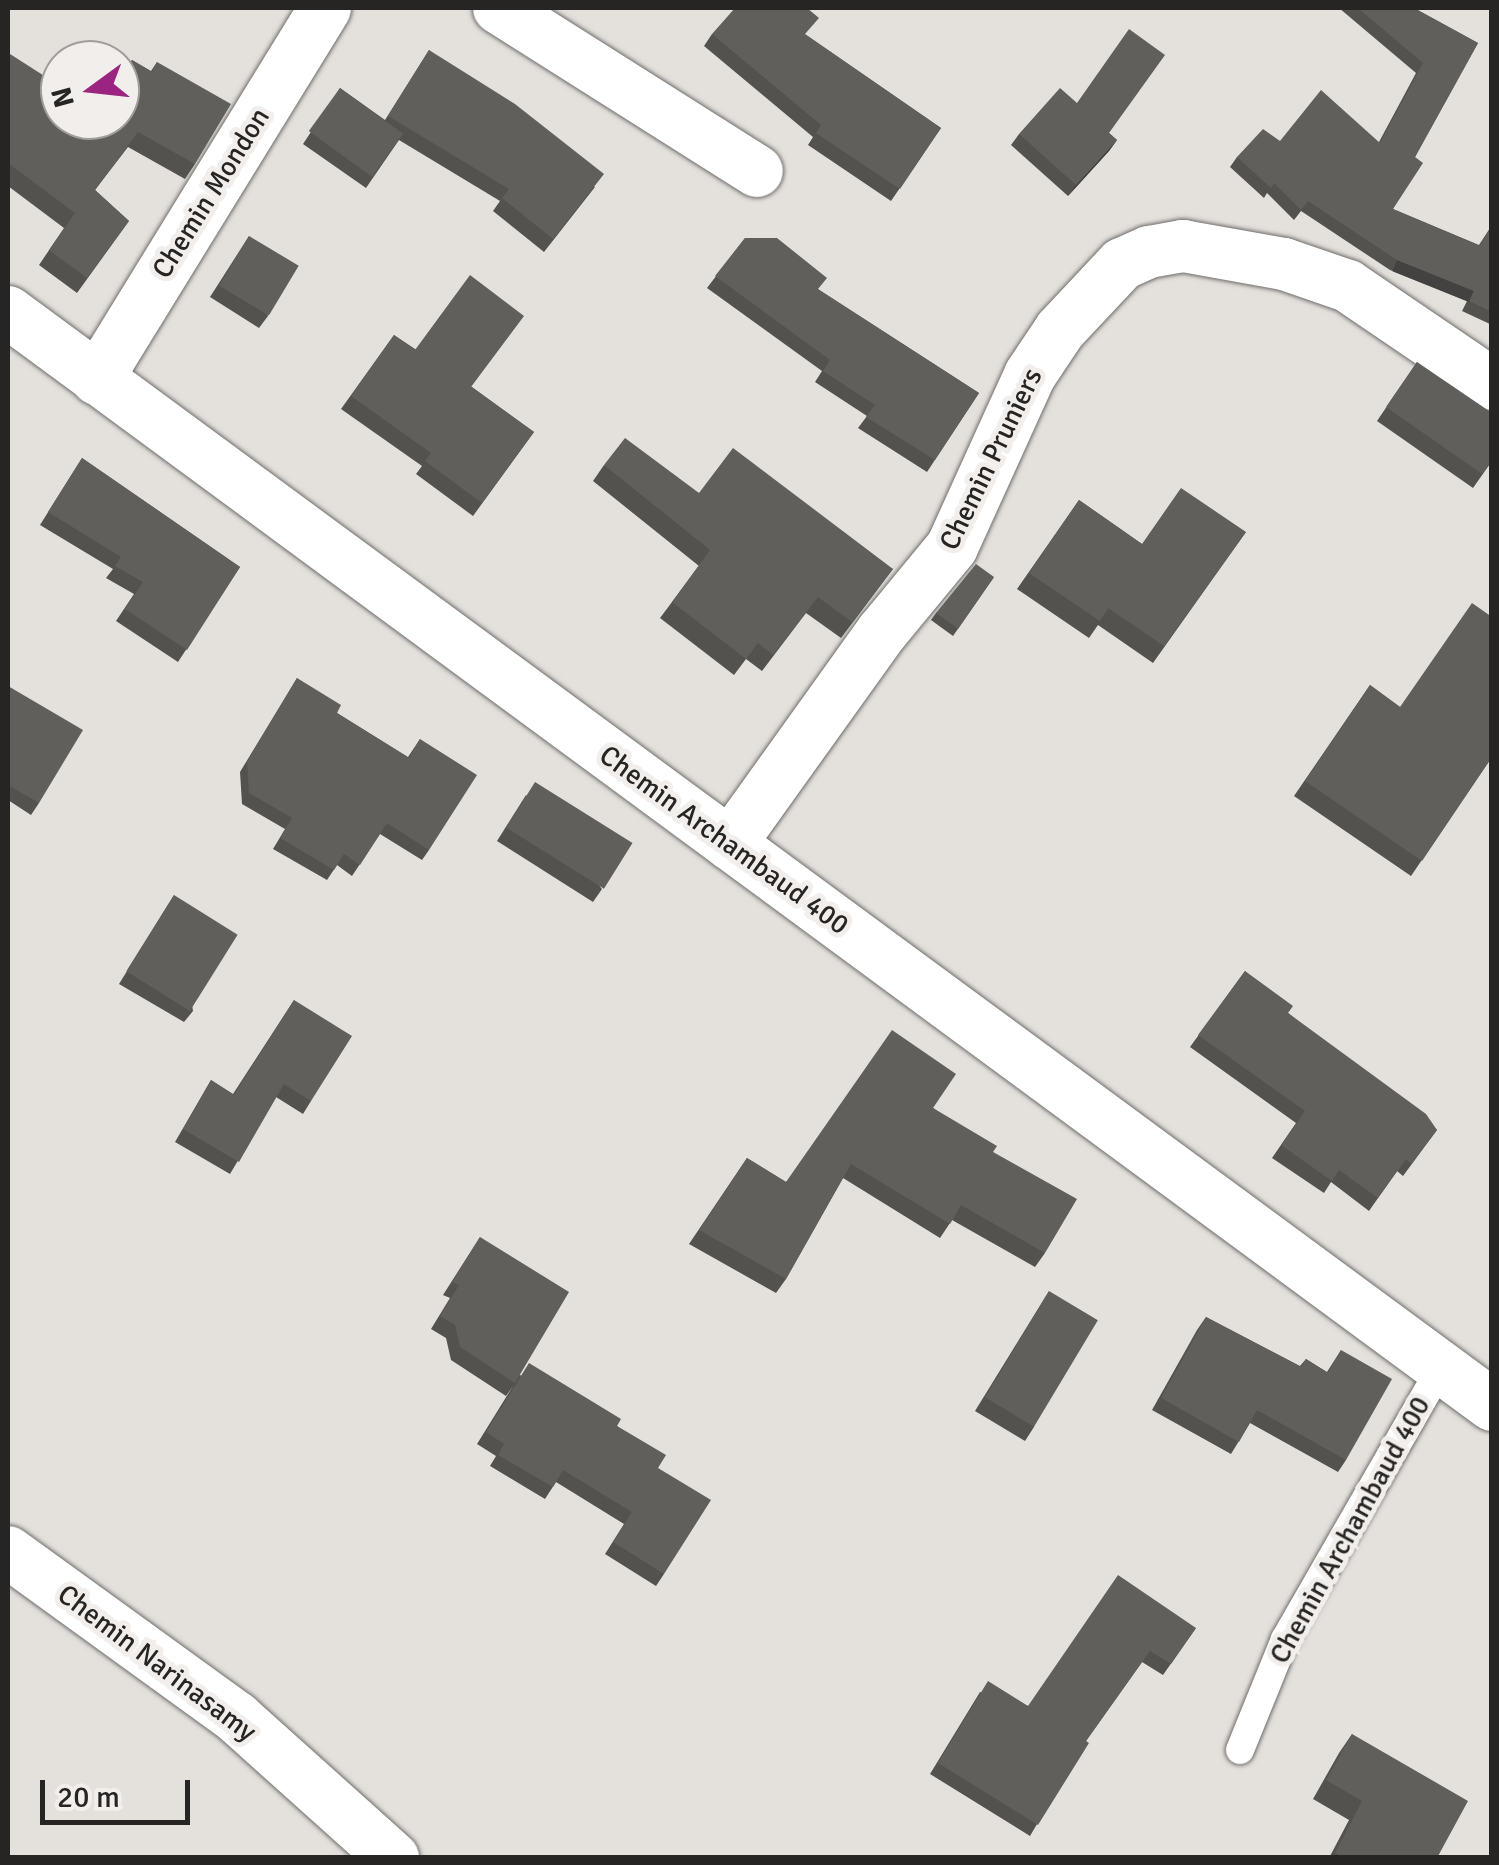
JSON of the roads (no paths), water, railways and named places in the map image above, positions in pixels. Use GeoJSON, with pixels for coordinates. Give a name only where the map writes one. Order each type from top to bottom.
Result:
{"type":"FeatureCollection","features":[{"type":"Feature","properties":{"kind":"street","name":"Chemin Mondon"},"geometry":{"type":"LineString","coordinates":[[97,379],[326,8]]}},
{"type":"Feature","properties":{"kind":"street"},"geometry":{"type":"LineString","coordinates":[[499,8],[757,171]]}},
{"type":"Feature","properties":{"kind":"street","name":"Chemin Pruniers"},"geometry":{"type":"LineString","coordinates":[[730,844],[882,632],[952,546],[1030,374],[1060,330],[1122,264],[1149,252],[1183,246],[1284,264],[1348,286],[1492,384]]}},
{"type":"Feature","properties":{"kind":"street","name":"Chemin Archambaud 400"},"geometry":{"type":"LineString","coordinates":[[8,312],[1492,1405]]}},
{"type":"Feature","properties":{"kind":"street","name":"Chemin Narinasamy"},"geometry":{"type":"LineString","coordinates":[[8,1552],[237,1718],[393,1858]]}},
{"type":"Feature","properties":{"kind":"lane","name":"Chemin Archambaud 400"},"geometry":{"type":"LineString","coordinates":[[1240,1750],[1285,1638],[1441,1368]]}}]}
